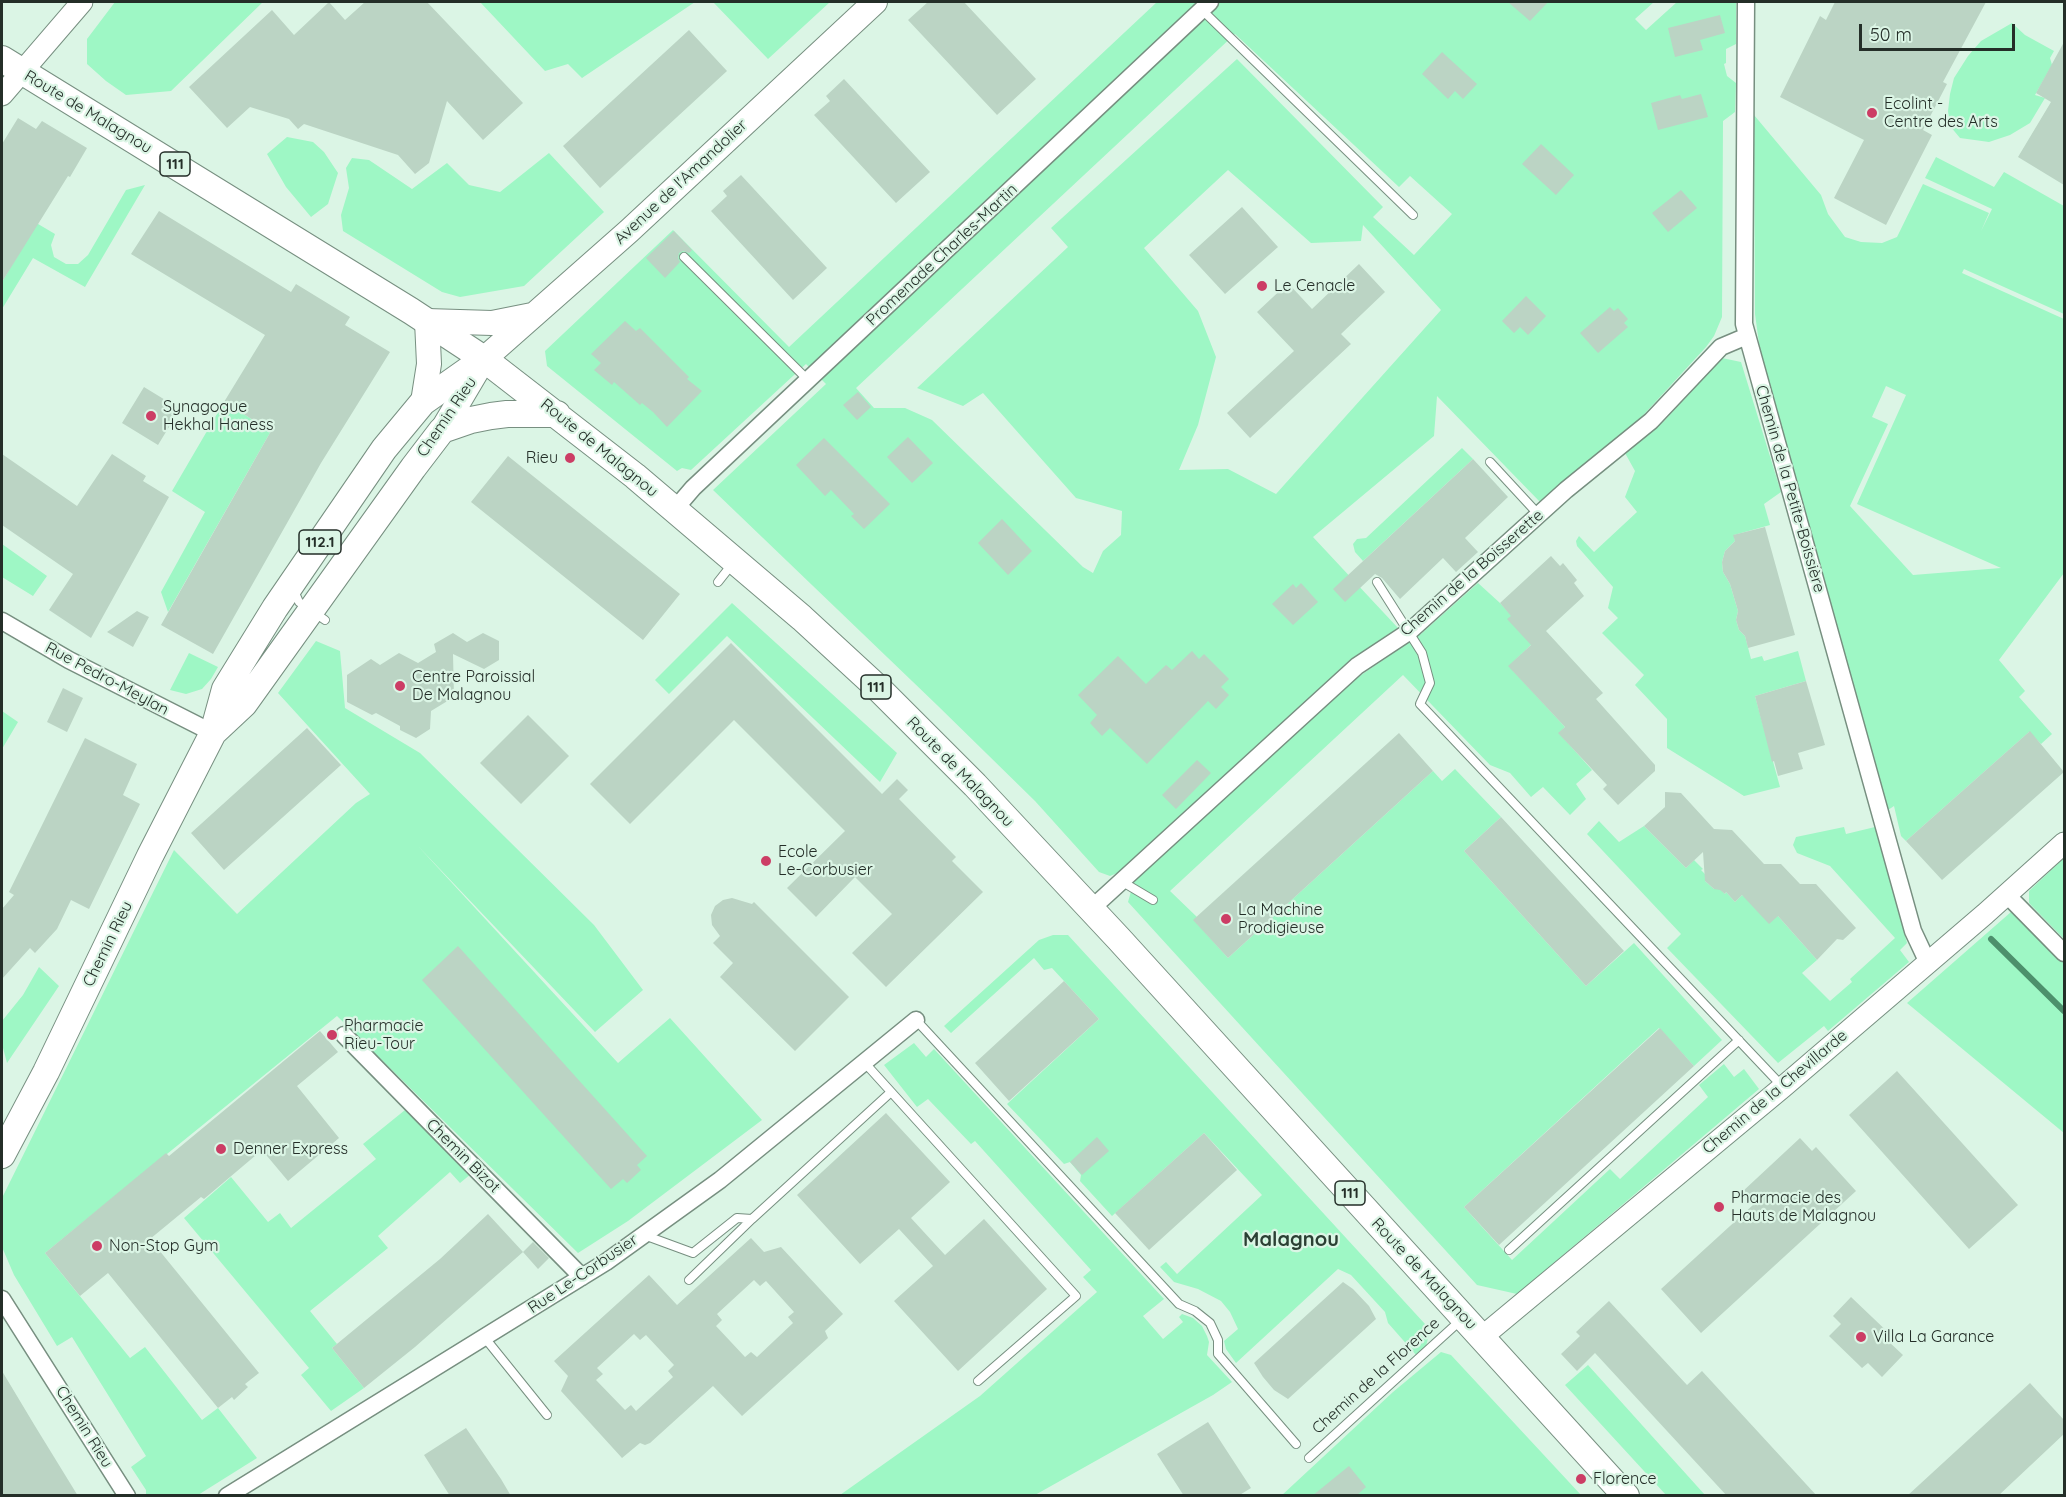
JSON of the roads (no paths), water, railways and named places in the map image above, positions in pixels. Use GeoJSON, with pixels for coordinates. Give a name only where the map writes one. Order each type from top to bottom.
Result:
{"type":"FeatureCollection","features":[{"type":"Feature","properties":{"kind":"main road","name":"Avenue de l'Amandolier"},"geometry":{"type":"LineString","coordinates":[[484,359],[629,231],[875,2]]}},
{"type":"Feature","properties":{"kind":"main road","name":"Route de Malagnou"},"geometry":{"type":"LineString","coordinates":[[11,65],[427,321],[484,359],[557,414],[675,509],[802,618],[878,688],[975,785],[1091,909],[1626,1496]]}},
{"type":"Feature","properties":{"kind":"main road"},"geometry":{"type":"LineString","coordinates":[[423,402],[429,364],[427,321],[492,323],[535,314]]}},
{"type":"Feature","properties":{"kind":"main road","name":"Chemin Rieu"},"geometry":{"type":"LineString","coordinates":[[213,733],[244,704],[298,626],[319,615],[346,534],[384,449],[423,402],[484,359]]}},
{"type":"Feature","properties":{"kind":"main road","name":"Chemin Rieu"},"geometry":{"type":"LineString","coordinates":[[2,1155],[46,1072],[150,856],[213,733],[225,689],[297,576],[346,534],[413,468],[442,430],[484,359]]}},
{"type":"Feature","properties":{"kind":"main road"},"geometry":{"type":"LineString","coordinates":[[442,430],[491,416],[557,414]]}},
{"type":"Feature","properties":{"kind":"street"},"geometry":{"type":"LineString","coordinates":[[2,95],[11,65],[82,2]]}},
{"type":"Feature","properties":{"kind":"street","name":"Chemin de la Petite-Boissière"},"geometry":{"type":"LineString","coordinates":[[1746,2],[1744,324],[1913,931],[1928,963]]}},
{"type":"Feature","properties":{"kind":"street","name":"Promenade Charles-Martin"},"geometry":{"type":"LineString","coordinates":[[675,509],[693,488],[1206,5]]}},
{"type":"Feature","properties":{"kind":"street","name":"Chemin de la Boisserette"},"geometry":{"type":"LineString","coordinates":[[1091,909],[1357,666],[1410,631],[1539,514],[1651,421],[1721,347],[1747,336]]}},
{"type":"Feature","properties":{"kind":"street","name":"Rue Pedro-Meylan"},"geometry":{"type":"LineString","coordinates":[[2,621],[69,660],[213,733]]}},
{"type":"Feature","properties":{"kind":"street","name":"Chemin de la Chevillarde"},"geometry":{"type":"LineString","coordinates":[[1482,1337],[1782,1087],[2007,895],[2064,843]]}},
{"type":"Feature","properties":{"kind":"street"},"geometry":{"type":"LineString","coordinates":[[2007,895],[2064,952]]}},
{"type":"Feature","properties":{"kind":"street","name":"Rue Le-Corbusier"},"geometry":{"type":"LineString","coordinates":[[227,1496],[582,1277],[720,1180],[916,1020]]}},
{"type":"Feature","properties":{"kind":"street","name":"Chemin Bizot"},"geometry":{"type":"LineString","coordinates":[[344,1035],[582,1277]]}},
{"type":"Feature","properties":{"kind":"street","name":"Chemin Rieu"},"geometry":{"type":"LineString","coordinates":[[2,1299],[127,1496]]}},
{"type":"Feature","properties":{"kind":"lane"},"geometry":{"type":"LineString","coordinates":[[1206,5],[1413,215]]}},
{"type":"Feature","properties":{"kind":"lane"},"geometry":{"type":"LineString","coordinates":[[684,257],[809,381]]}},
{"type":"Feature","properties":{"kind":"lane"},"geometry":{"type":"LineString","coordinates":[[1490,462],[1539,514]]}},
{"type":"Feature","properties":{"kind":"lane"},"geometry":{"type":"LineString","coordinates":[[718,582],[736,560]]}},
{"type":"Feature","properties":{"kind":"lane"},"geometry":{"type":"LineString","coordinates":[[297,576],[295,594],[299,602],[319,615]]}},
{"type":"Feature","properties":{"kind":"lane"},"geometry":{"type":"LineString","coordinates":[[1377,582],[1422,653],[1430,683],[1420,704],[1782,1087]]}},
{"type":"Feature","properties":{"kind":"lane"},"geometry":{"type":"LineString","coordinates":[[1121,881],[1153,900]]}},
{"type":"Feature","properties":{"kind":"lane"},"geometry":{"type":"LineString","coordinates":[[916,1020],[1179,1304],[1195,1311],[1210,1323],[1218,1340],[1218,1354],[1296,1444]]}},
{"type":"Feature","properties":{"kind":"lane"},"geometry":{"type":"LineString","coordinates":[[1509,1250],[1739,1040]]}},
{"type":"Feature","properties":{"kind":"lane"},"geometry":{"type":"LineString","coordinates":[[864,1062],[1076,1296],[978,1381]]}},
{"type":"Feature","properties":{"kind":"lane"},"geometry":{"type":"LineString","coordinates":[[689,1280],[891,1092]]}},
{"type":"Feature","properties":{"kind":"lane"},"geometry":{"type":"LineString","coordinates":[[644,1234],[693,1253],[737,1218],[752,1219]]}},
{"type":"Feature","properties":{"kind":"lane","name":"Chemin de la Florence"},"geometry":{"type":"LineString","coordinates":[[1309,1458],[1464,1317]]}},
{"type":"Feature","properties":{"kind":"lane"},"geometry":{"type":"LineString","coordinates":[[485,1338],[547,1415]]}},
{"type":"Feature","properties":{"kind":"waterway"},"geometry":{"type":"LineString","coordinates":[[1991,939],[2064,1011]]}},
{"type":"Feature","properties":{"kind":"place","name":"Ecolint - Centre des Arts"},"geometry":{"type":"Point","coordinates":[1872,113]}},
{"type":"Feature","properties":{"kind":"place","name":"Le Cenacle"},"geometry":{"type":"Point","coordinates":[1262,286]}},
{"type":"Feature","properties":{"kind":"place","name":"Synagogue Hekhal Haness"},"geometry":{"type":"Point","coordinates":[151,416]}},
{"type":"Feature","properties":{"kind":"place","name":"Rieu"},"geometry":{"type":"Point","coordinates":[570,458]}},
{"type":"Feature","properties":{"kind":"place","name":"Centre Paroissial De Malagnou"},"geometry":{"type":"Point","coordinates":[400,686]}},
{"type":"Feature","properties":{"kind":"place","name":"Ecole Le-Corbusier"},"geometry":{"type":"Point","coordinates":[766,861]}},
{"type":"Feature","properties":{"kind":"place","name":"La Machine Prodigieuse"},"geometry":{"type":"Point","coordinates":[1226,919]}},
{"type":"Feature","properties":{"kind":"place","name":"Pharmacie Rieu-Tour"},"geometry":{"type":"Point","coordinates":[332,1035]}},
{"type":"Feature","properties":{"kind":"place","name":"Denner Express"},"geometry":{"type":"Point","coordinates":[221,1149]}},
{"type":"Feature","properties":{"kind":"place","name":"Pharmacie des Hauts de Malagnou"},"geometry":{"type":"Point","coordinates":[1719,1207]}},
{"type":"Feature","properties":{"kind":"place","name":"Non-Stop Gym"},"geometry":{"type":"Point","coordinates":[97,1246]}},
{"type":"Feature","properties":{"kind":"place","name":"Villa La Garance"},"geometry":{"type":"Point","coordinates":[1861,1337]}},
{"type":"Feature","properties":{"kind":"place","name":"Florence"},"geometry":{"type":"Point","coordinates":[1581,1479]}},
{"type":"Feature","properties":{"kind":"district","name":"Malagnou"},"geometry":{"type":"Point","coordinates":[1291,1240]}}]}
